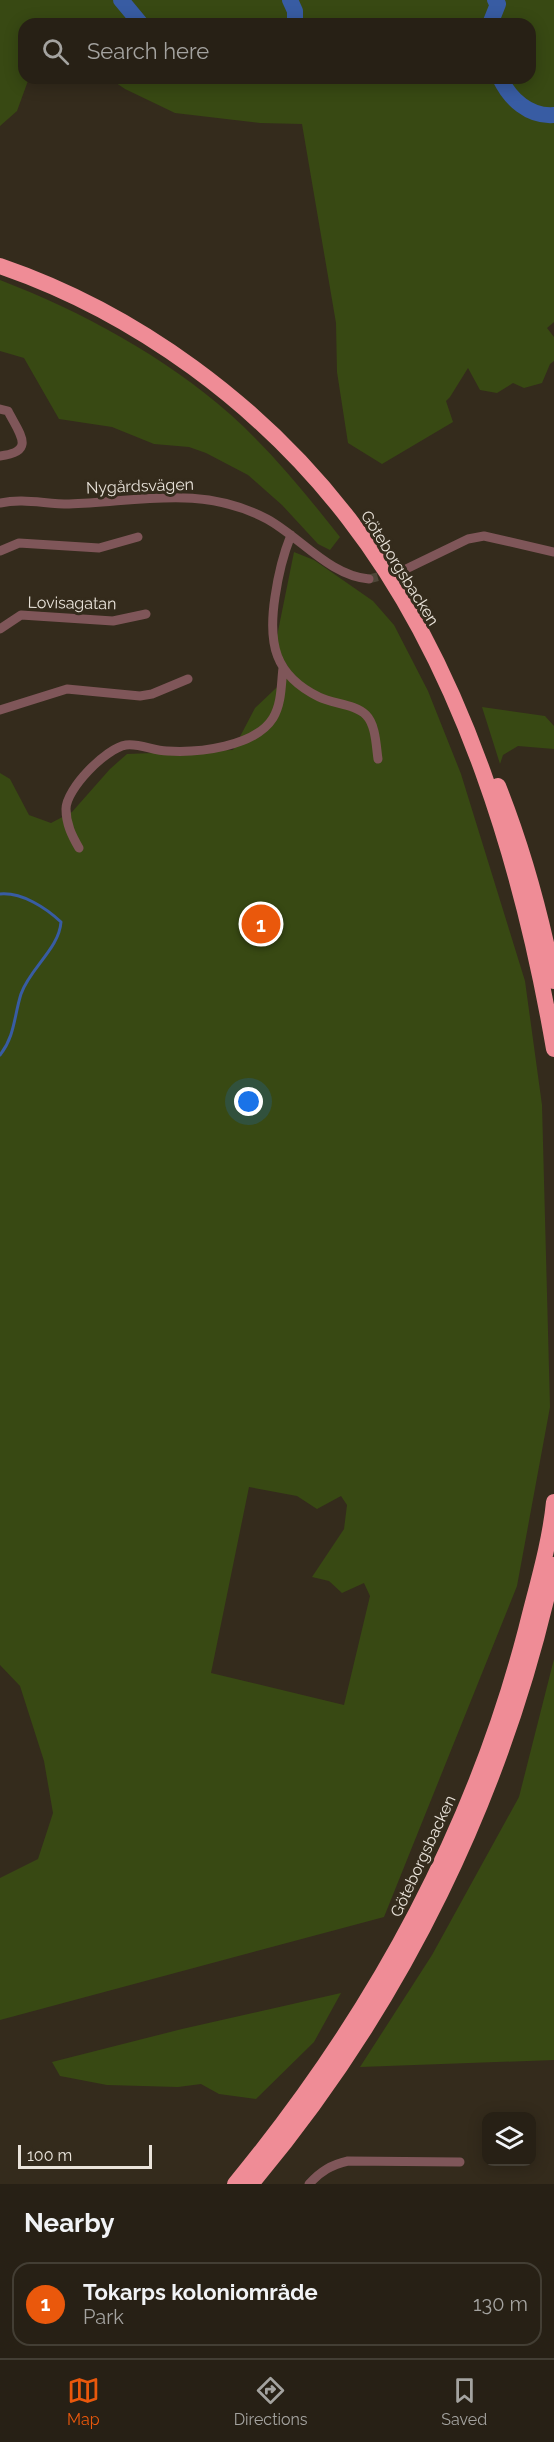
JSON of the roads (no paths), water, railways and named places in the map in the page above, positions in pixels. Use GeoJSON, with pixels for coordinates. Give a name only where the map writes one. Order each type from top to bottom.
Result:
{"type":"FeatureCollection","features":[{"type":"Feature","properties":{"kind":"highway","name":"Göteborgsbacken"},"geometry":{"type":"LineString","coordinates":[[0,255],[89,293],[127,313],[192,354],[272,421],[332,482],[359,515],[406,585],[462,695],[510,817],[535,899],[554,981]]}},
{"type":"Feature","properties":{"kind":"highway","name":"Göteborgsbacken"},"geometry":{"type":"LineString","coordinates":[[0,266],[43,283],[116,318],[198,371],[272,435],[323,488],[355,527],[395,587],[416,625],[452,699],[481,770],[507,844],[525,907],[554,1049]]}},
{"type":"Feature","properties":{"kind":"highway","name":"Göteborgsbacken"},"geometry":{"type":"LineString","coordinates":[[235,2184],[294,2109],[352,2026],[398,1949],[443,1861],[484,1765],[511,1687],[534,1598],[554,1502]]}},
{"type":"Feature","properties":{"kind":"highway","name":"Göteborgsbacken"},"geometry":{"type":"LineString","coordinates":[[251,2184],[334,2075],[385,1995],[432,1912],[478,1812],[518,1705],[554,1565]]}},
{"type":"Feature","properties":{"kind":"street"},"geometry":{"type":"LineString","coordinates":[[0,409],[8,411],[23,441],[22,448],[18,452],[0,456]]}},
{"type":"Feature","properties":{"kind":"street","name":"Nygårdsvägen"},"geometry":{"type":"LineString","coordinates":[[0,503],[17,500],[67,504],[186,497],[225,501],[267,519],[350,575],[369,579]]}},
{"type":"Feature","properties":{"kind":"street"},"geometry":{"type":"LineString","coordinates":[[291,535],[283,556],[271,620],[273,646],[283,668],[294,680],[314,695],[360,711],[367,716],[374,734],[378,759]]}},
{"type":"Feature","properties":{"kind":"street"},"geometry":{"type":"LineString","coordinates":[[404,570],[468,539],[484,536],[554,552]]}},
{"type":"Feature","properties":{"kind":"street"},"geometry":{"type":"LineString","coordinates":[[0,551],[19,543],[99,548],[138,537]]}},
{"type":"Feature","properties":{"kind":"street","name":"Lovisagatan"},"geometry":{"type":"LineString","coordinates":[[0,629],[21,615],[113,621],[146,614]]}},
{"type":"Feature","properties":{"kind":"street"},"geometry":{"type":"LineString","coordinates":[[79,848],[70,834],[66,811],[68,797],[99,761],[111,751],[124,746],[177,751],[211,749],[238,742],[265,727],[272,719],[280,698],[283,668]]}},
{"type":"Feature","properties":{"kind":"street"},"geometry":{"type":"LineString","coordinates":[[0,710],[67,689],[140,696],[152,694],[188,678]]}},
{"type":"Feature","properties":{"kind":"street"},"geometry":{"type":"LineString","coordinates":[[309,2184],[333,2164],[348,2161],[460,2162]]}},
{"type":"Feature","properties":{"kind":"waterway"},"geometry":{"type":"LineString","coordinates":[[121,0],[136,18]]}},
{"type":"Feature","properties":{"kind":"waterway"},"geometry":{"type":"LineString","coordinates":[[290,0],[295,11],[295,18]]}},
{"type":"Feature","properties":{"kind":"waterway"},"geometry":{"type":"LineString","coordinates":[[492,18],[498,4],[495,0]]}},
{"type":"Feature","properties":{"kind":"waterway"},"geometry":{"type":"LineString","coordinates":[[503,84],[509,93],[529,110],[554,115]]}},
{"type":"Feature","properties":{"kind":"waterway"},"geometry":{"type":"LineString","coordinates":[[0,894],[25,898],[48,911],[61,922],[50,950],[25,985],[9,1041],[0,1055]]}},
{"type":"Feature","properties":{"kind":"tunnel"},"geometry":{"type":"LineString","coordinates":[[369,579],[404,570]]}},
{"type":"Feature","properties":{"kind":"place","name":"Tokarps koloniområde"},"geometry":{"type":"Point","coordinates":[261,924]}}]}
